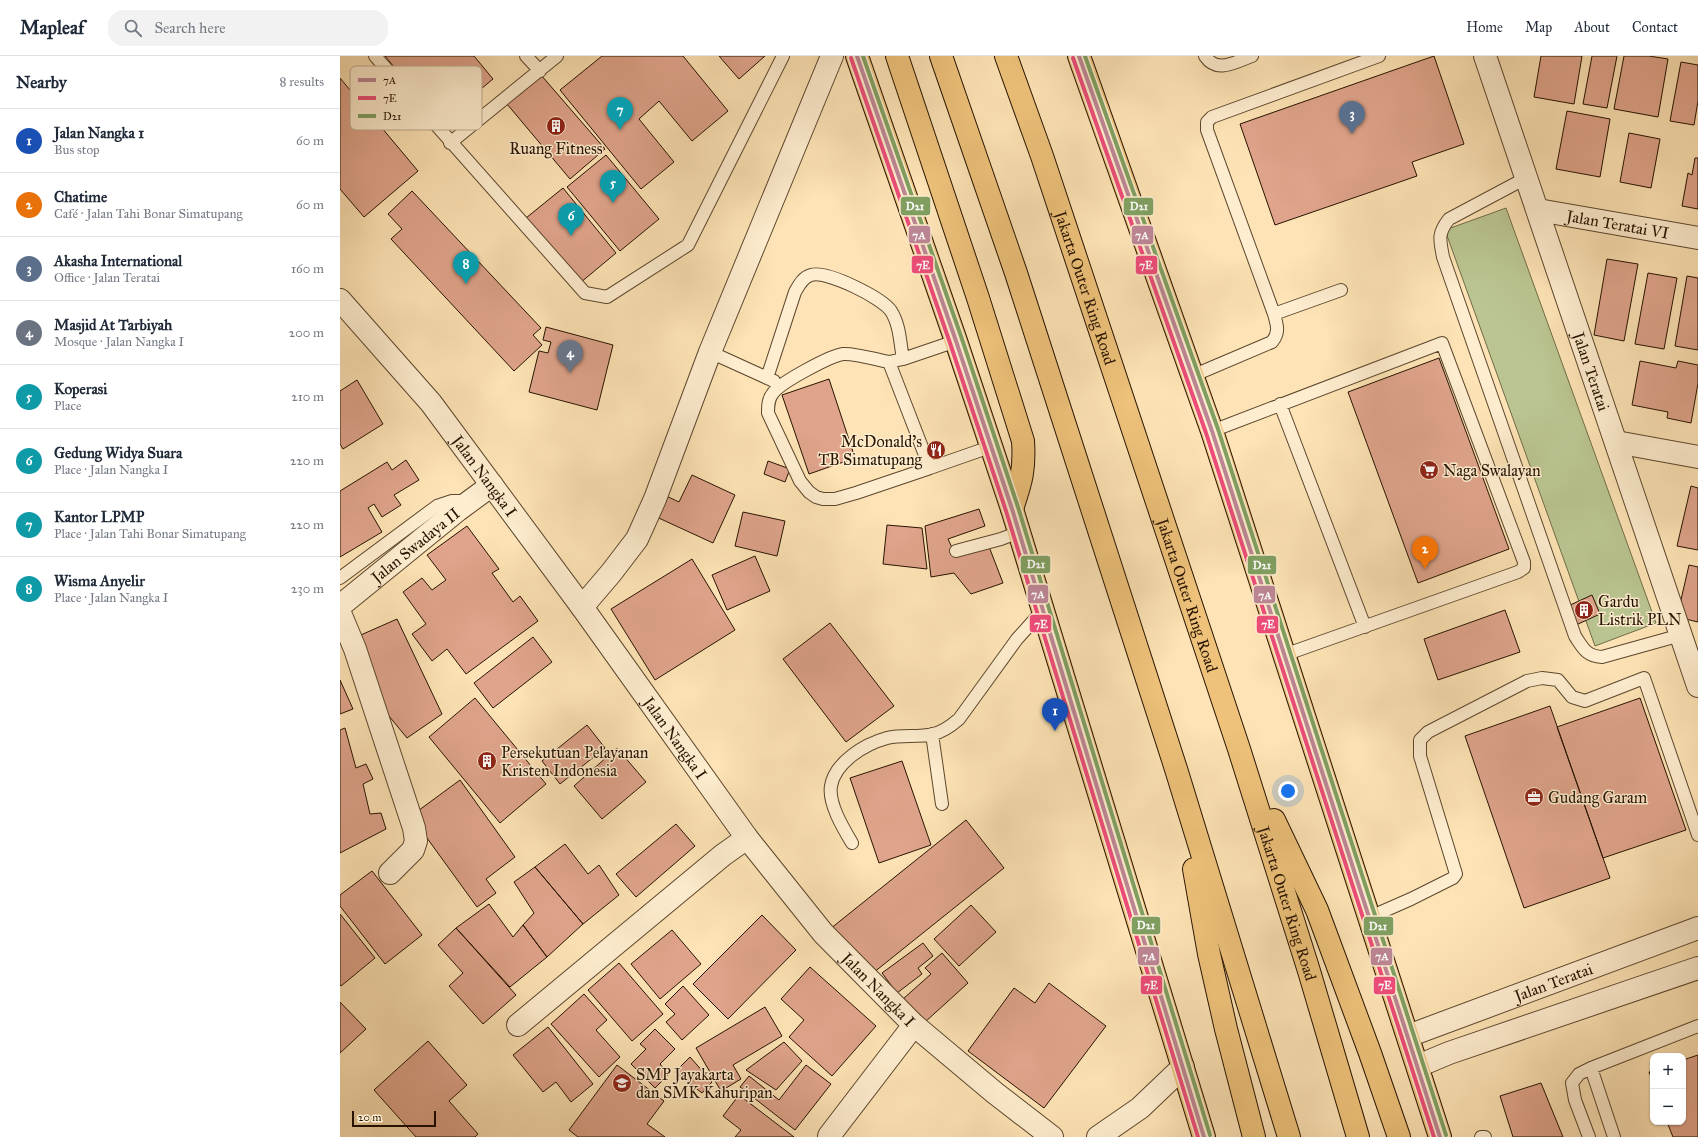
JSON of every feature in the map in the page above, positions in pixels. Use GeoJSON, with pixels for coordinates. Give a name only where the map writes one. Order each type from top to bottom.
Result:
{"type":"FeatureCollection","features":[{"type":"Feature","properties":{"kind":"highway"},"geometry":{"type":"LineString","coordinates":[[857,56],[956,341],[990,447],[1012,509],[1204,1137]]}},
{"type":"Feature","properties":{"kind":"highway"},"geometry":{"type":"LineString","coordinates":[[897,56],[976,291],[1022,441],[1024,461],[1022,476],[1012,509]]}},
{"type":"Feature","properties":{"kind":"highway"},"geometry":{"type":"LineString","coordinates":[[941,56],[1002,227],[1176,770],[1289,1137]]}},
{"type":"Feature","properties":{"kind":"highway","name":"Jakarta Outer Ring Road"},"geometry":{"type":"LineString","coordinates":[[1006,56],[1042,156],[1239,749],[1309,971],[1358,1137]]}},
{"type":"Feature","properties":{"kind":"highway"},"geometry":{"type":"LineString","coordinates":[[1079,56],[1212,431],[1440,1137]]}},
{"type":"Feature","properties":{"kind":"highway"},"geometry":{"type":"LineString","coordinates":[[1239,749],[1317,910],[1370,1053],[1399,1137]]}},
{"type":"Feature","properties":{"kind":"highway"},"geometry":{"type":"LineString","coordinates":[[1176,770],[1209,954],[1226,1029],[1254,1137]]}},
{"type":"Feature","properties":{"kind":"street"},"geometry":{"type":"LineString","coordinates":[[582,607],[611,573],[637,538],[654,499],[710,352],[832,56]]}},
{"type":"Feature","properties":{"kind":"street","name":"Jalan Teratai"},"geometry":{"type":"LineString","coordinates":[[1485,56],[1681,636],[1694,665],[1698,686]]}},
{"type":"Feature","properties":{"kind":"street","name":"Jalan Teratai VI"},"geometry":{"type":"LineString","coordinates":[[1538,210],[1698,238]]}},
{"type":"Feature","properties":{"kind":"street","name":"Jalan Nangka I"},"geometry":{"type":"LineString","coordinates":[[340,300],[430,403],[582,607],[747,838],[823,933],[914,1025],[995,1093],[1052,1137]]}},
{"type":"Feature","properties":{"kind":"street"},"geometry":{"type":"LineString","coordinates":[[1616,442],[1698,457]]}},
{"type":"Feature","properties":{"kind":"street","name":"Jalan Swadaya II"},"geometry":{"type":"LineString","coordinates":[[340,606],[492,485]]}},
{"type":"Feature","properties":{"kind":"street"},"geometry":{"type":"LineString","coordinates":[[340,613],[355,649],[414,828],[416,841],[413,850],[390,873]]}},
{"type":"Feature","properties":{"kind":"street"},"geometry":{"type":"LineString","coordinates":[[518,1025],[724,855],[747,838]]}},
{"type":"Feature","properties":{"kind":"street","name":"Jalan Teratai"},"geometry":{"type":"LineString","coordinates":[[1408,1036],[1698,928]]}},
{"type":"Feature","properties":{"kind":"street","name":"Jalan Teratai"},"geometry":{"type":"LineString","coordinates":[[1418,1066],[1449,1053],[1698,968]]}},
{"type":"Feature","properties":{"kind":"street"},"geometry":{"type":"LineString","coordinates":[[830,1136],[914,1025]]}},
{"type":"Feature","properties":{"kind":"street"},"geometry":{"type":"LineString","coordinates":[[1098,1137],[1140,1108],[1183,1067]]}},
{"type":"Feature","properties":{"kind":"lane"},"geometry":{"type":"LineString","coordinates":[[375,56],[384,66]]}},
{"type":"Feature","properties":{"kind":"lane"},"geometry":{"type":"LineString","coordinates":[[526,56],[540,71]]}},
{"type":"Feature","properties":{"kind":"lane"},"geometry":{"type":"LineString","coordinates":[[482,117],[557,56]]}},
{"type":"Feature","properties":{"kind":"lane"},"geometry":{"type":"LineString","coordinates":[[439,130],[585,293],[607,297],[688,245],[783,56]]}},
{"type":"Feature","properties":{"kind":"lane"},"geometry":{"type":"LineString","coordinates":[[1205,56],[1209,62],[1216,66],[1223,66],[1252,56]]}},
{"type":"Feature","properties":{"kind":"lane"},"geometry":{"type":"LineString","coordinates":[[1192,376],[1272,342],[1277,336],[1278,331],[1274,314],[1207,130],[1207,122],[1212,117],[1379,56]]}},
{"type":"Feature","properties":{"kind":"lane"},"geometry":{"type":"LineString","coordinates":[[450,143],[466,130]]}},
{"type":"Feature","properties":{"kind":"lane"},"geometry":{"type":"LineString","coordinates":[[1526,178],[1449,219],[1442,228],[1440,237],[1443,257],[1578,641],[1584,650],[1593,656],[1602,657],[1681,636]]}},
{"type":"Feature","properties":{"kind":"lane"},"geometry":{"type":"LineString","coordinates":[[767,378],[795,292],[800,282],[812,275],[828,276],[873,296],[890,310],[898,328],[903,359]]}},
{"type":"Feature","properties":{"kind":"lane"},"geometry":{"type":"LineString","coordinates":[[1274,314],[1341,290]]}},
{"type":"Feature","properties":{"kind":"lane"},"geometry":{"type":"LineString","coordinates":[[956,341],[903,359],[889,362],[856,355],[843,354],[781,385],[768,402],[768,414],[800,481],[809,492],[823,499],[842,497],[990,447]]}},
{"type":"Feature","properties":{"kind":"lane"},"geometry":{"type":"LineString","coordinates":[[1212,431],[1442,343],[1445,347],[1524,562],[1524,568],[1518,572],[1284,655]]}},
{"type":"Feature","properties":{"kind":"lane"},"geometry":{"type":"LineString","coordinates":[[710,352],[781,385]]}},
{"type":"Feature","properties":{"kind":"lane"},"geometry":{"type":"LineString","coordinates":[[889,362],[930,468]]}},
{"type":"Feature","properties":{"kind":"lane"},"geometry":{"type":"LineString","coordinates":[[1280,404],[1365,627]]}},
{"type":"Feature","properties":{"kind":"lane"},"geometry":{"type":"LineString","coordinates":[[340,578],[437,506],[452,501],[470,501]]}},
{"type":"Feature","properties":{"kind":"lane"},"geometry":{"type":"LineString","coordinates":[[956,551],[1001,539],[1019,532]]}},
{"type":"Feature","properties":{"kind":"lane"},"geometry":{"type":"LineString","coordinates":[[852,843],[840,823],[833,804],[831,786],[837,772],[849,758],[869,745],[886,738],[932,734],[948,728],[959,719],[1018,640],[1043,610]]}},
{"type":"Feature","properties":{"kind":"lane"},"geometry":{"type":"LineString","coordinates":[[1370,917],[1411,899],[1453,878],[1456,874],[1420,756],[1420,740],[1428,732],[1527,681],[1542,678],[1558,680],[1572,697],[1586,701],[1644,678],[1698,835]]}},
{"type":"Feature","properties":{"kind":"lane"},"geometry":{"type":"LineString","coordinates":[[932,734],[942,804]]}},
{"type":"Feature","properties":{"kind":"lane"},"geometry":{"type":"LineString","coordinates":[[1589,1137],[1575,1100],[1572,1083],[1579,1074],[1698,1026]]}},
{"type":"Feature","properties":{"kind":"lane"},"geometry":{"type":"LineString","coordinates":[[1592,1068],[1614,1137]]}},
{"type":"Feature","properties":{"kind":"green space"},"geometry":{"type":"Polygon","coordinates":[[[1506,208],[1656,623],[1595,646],[1445,230],[1506,208]]]}},
{"type":"Feature","properties":{"kind":"building"},"geometry":{"type":"Polygon","coordinates":[[[385,56],[474,56],[493,79],[482,88],[482,66],[393,66],[385,56]]]}},
{"type":"Feature","properties":{"kind":"building"},"geometry":{"type":"Polygon","coordinates":[[[602,56],[683,56],[728,111],[692,141],[659,101],[639,119],[674,162],[641,189],[560,90],[602,56]]]}},
{"type":"Feature","properties":{"kind":"building"},"geometry":{"type":"Polygon","coordinates":[[[719,56],[765,56],[739,79],[719,56]]]}},
{"type":"Feature","properties":{"kind":"building"},"geometry":{"type":"Polygon","coordinates":[[[1434,56],[1464,144],[1412,162],[1417,176],[1275,225],[1240,124],[1434,56]]]}},
{"type":"Feature","properties":{"kind":"building"},"geometry":{"type":"Polygon","coordinates":[[[1541,56],[1582,56],[1574,104],[1534,97],[1541,56]]]}},
{"type":"Feature","properties":{"kind":"building"},"geometry":{"type":"Polygon","coordinates":[[[1592,56],[1617,56],[1607,108],[1583,104],[1592,56]]]}},
{"type":"Feature","properties":{"kind":"building"},"geometry":{"type":"Polygon","coordinates":[[[1624,56],[1649,56],[1668,59],[1658,117],[1614,109],[1624,56]]]}},
{"type":"Feature","properties":{"kind":"building"},"geometry":{"type":"Polygon","coordinates":[[[1681,62],[1698,65],[1698,101],[1694,125],[1670,121],[1681,62]]]}},
{"type":"Feature","properties":{"kind":"building","name":"Ruang Fitness"},"geometry":{"type":"Polygon","coordinates":[[[541,75],[605,149],[570,179],[507,104],[541,75]]]}},
{"type":"Feature","properties":{"kind":"building"},"geometry":{"type":"Polygon","coordinates":[[[340,78],[350,90],[350,130],[384,130],[418,171],[364,217],[340,189],[340,78]]]}},
{"type":"Feature","properties":{"kind":"building"},"geometry":{"type":"Polygon","coordinates":[[[1567,111],[1610,119],[1600,177],[1556,169],[1567,111]]]}},
{"type":"Feature","properties":{"kind":"building"},"geometry":{"type":"Polygon","coordinates":[[[1629,133],[1660,139],[1651,188],[1620,182],[1629,133]]]}},
{"type":"Feature","properties":{"kind":"building"},"geometry":{"type":"Polygon","coordinates":[[[606,155],[659,219],[620,251],[567,187],[606,155]]]}},
{"type":"Feature","properties":{"kind":"building"},"geometry":{"type":"Polygon","coordinates":[[[1695,158],[1698,158],[1698,209],[1682,206],[1688,173],[1692,175],[1695,158]]]}},
{"type":"Feature","properties":{"kind":"building"},"geometry":{"type":"Polygon","coordinates":[[[563,188],[616,253],[580,283],[526,218],[563,188]]]}},
{"type":"Feature","properties":{"kind":"building"},"geometry":{"type":"Polygon","coordinates":[[[412,191],[541,328],[533,335],[542,345],[514,371],[391,239],[402,229],[388,214],[412,191]]]}},
{"type":"Feature","properties":{"kind":"building"},"geometry":{"type":"Polygon","coordinates":[[[1607,259],[1638,264],[1624,341],[1594,335],[1607,259]]]}},
{"type":"Feature","properties":{"kind":"building"},"geometry":{"type":"Polygon","coordinates":[[[1648,273],[1677,278],[1664,349],[1635,344],[1648,273]]]}},
{"type":"Feature","properties":{"kind":"building"},"geometry":{"type":"Polygon","coordinates":[[[1687,276],[1698,278],[1698,350],[1675,346],[1687,276]]]}},
{"type":"Feature","properties":{"kind":"building"},"geometry":{"type":"Polygon","coordinates":[[[546,327],[613,345],[597,410],[529,392],[539,351],[548,353],[551,342],[543,340],[546,327]]]}},
{"type":"Feature","properties":{"kind":"building","name":"Naga Swalayan"},"geometry":{"type":"Polygon","coordinates":[[[1439,358],[1509,549],[1418,583],[1348,392],[1439,358]]]}},
{"type":"Feature","properties":{"kind":"building"},"geometry":{"type":"Polygon","coordinates":[[[1640,361],[1676,368],[1678,361],[1698,365],[1698,383],[1691,423],[1667,418],[1668,412],[1632,405],[1640,361]]]}},
{"type":"Feature","properties":{"kind":"building"},"geometry":{"type":"Polygon","coordinates":[[[829,379],[855,458],[809,474],[782,395],[829,379]]]}},
{"type":"Feature","properties":{"kind":"building"},"geometry":{"type":"Polygon","coordinates":[[[357,380],[383,424],[343,449],[340,444],[340,391],[357,380]]]}},
{"type":"Feature","properties":{"kind":"building"},"geometry":{"type":"Polygon","coordinates":[[[406,460],[419,480],[394,495],[401,505],[382,517],[374,504],[368,508],[382,532],[340,557],[340,491],[387,462],[392,470],[406,460]]]}},
{"type":"Feature","properties":{"kind":"building"},"geometry":{"type":"Polygon","coordinates":[[[768,461],[790,469],[785,482],[764,474],[768,461]]]}},
{"type":"Feature","properties":{"kind":"building"},"geometry":{"type":"Polygon","coordinates":[[[692,475],[735,495],[713,543],[650,514],[660,493],[679,502],[692,475]]]}},
{"type":"Feature","properties":{"kind":"building"},"geometry":{"type":"Polygon","coordinates":[[[1691,486],[1698,488],[1698,550],[1677,546],[1691,486]]]}},
{"type":"Feature","properties":{"kind":"building"},"geometry":{"type":"Polygon","coordinates":[[[979,509],[985,526],[948,539],[955,554],[988,544],[1003,583],[971,594],[954,573],[931,577],[925,526],[979,509]]]}},
{"type":"Feature","properties":{"kind":"building"},"geometry":{"type":"Polygon","coordinates":[[[743,512],[785,521],[777,556],[735,546],[743,512]]]}},
{"type":"Feature","properties":{"kind":"building"},"geometry":{"type":"Polygon","coordinates":[[[887,525],[922,528],[927,569],[883,564],[887,525]]]}},
{"type":"Feature","properties":{"kind":"building"},"geometry":{"type":"Polygon","coordinates":[[[467,526],[499,569],[492,573],[513,602],[520,596],[538,621],[466,674],[447,649],[432,661],[412,634],[426,624],[403,592],[422,578],[432,590],[446,580],[427,555],[467,526]]]}},
{"type":"Feature","properties":{"kind":"building"},"geometry":{"type":"Polygon","coordinates":[[[755,556],[770,591],[727,610],[712,575],[755,556]]]}},
{"type":"Feature","properties":{"kind":"building"},"geometry":{"type":"Polygon","coordinates":[[[692,559],[735,630],[655,680],[611,609],[692,559]]]}},
{"type":"Feature","properties":{"kind":"building"},"geometry":{"type":"Polygon","coordinates":[[[1689,565],[1698,567],[1698,622],[1677,617],[1689,565]]]}},
{"type":"Feature","properties":{"kind":"building","name":"Gardu Listrik PLN"},"geometry":{"type":"Polygon","coordinates":[[[1592,595],[1600,614],[1576,625],[1568,606],[1592,595]]]}},
{"type":"Feature","properties":{"kind":"building"},"geometry":{"type":"Polygon","coordinates":[[[1505,610],[1520,652],[1438,680],[1424,639],[1505,610]]]}},
{"type":"Feature","properties":{"kind":"building"},"geometry":{"type":"Polygon","coordinates":[[[397,619],[442,714],[407,738],[375,699],[354,638],[397,619]]]}},
{"type":"Feature","properties":{"kind":"building"},"geometry":{"type":"Polygon","coordinates":[[[830,623],[894,706],[846,742],[783,659],[830,623]]]}},
{"type":"Feature","properties":{"kind":"building"},"geometry":{"type":"Polygon","coordinates":[[[533,637],[552,662],[493,708],[474,683],[533,637]]]}},
{"type":"Feature","properties":{"kind":"building"},"geometry":{"type":"Polygon","coordinates":[[[340,680],[353,709],[340,714],[340,680]]]}},
{"type":"Feature","properties":{"kind":"building","name":"Persekutuan Pelayanan Kristen Indonesia"},"geometry":{"type":"Polygon","coordinates":[[[475,698],[546,784],[500,823],[429,737],[475,698]]]}},
{"type":"Feature","properties":{"kind":"building"},"geometry":{"type":"Polygon","coordinates":[[[1640,698],[1686,830],[1603,858],[1557,727],[1640,698]]]}},
{"type":"Feature","properties":{"kind":"building","name":"Gudang Garam"},"geometry":{"type":"Polygon","coordinates":[[[1550,706],[1610,878],[1524,908],[1465,736],[1550,706]]]}},
{"type":"Feature","properties":{"kind":"building"},"geometry":{"type":"Polygon","coordinates":[[[587,725],[605,748],[560,784],[542,761],[587,725]]]}},
{"type":"Feature","properties":{"kind":"building"},"geometry":{"type":"Polygon","coordinates":[[[345,728],[356,768],[366,764],[373,779],[363,784],[370,814],[381,813],[386,829],[340,853],[340,730],[345,728]]]}},
{"type":"Feature","properties":{"kind":"building"},"geometry":{"type":"Polygon","coordinates":[[[617,748],[646,782],[602,819],[574,786],[617,748]]]}},
{"type":"Feature","properties":{"kind":"building"},"geometry":{"type":"Polygon","coordinates":[[[902,761],[931,845],[879,863],[850,778],[902,761]]]}},
{"type":"Feature","properties":{"kind":"building"},"geometry":{"type":"Polygon","coordinates":[[[460,780],[515,857],[486,879],[496,893],[477,907],[411,816],[460,780]]]}},
{"type":"Feature","properties":{"kind":"building"},"geometry":{"type":"Polygon","coordinates":[[[966,820],[1004,868],[868,977],[830,929],[966,820]]]}},
{"type":"Feature","properties":{"kind":"building"},"geometry":{"type":"Polygon","coordinates":[[[676,824],[695,846],[636,897],[616,874],[676,824]]]}},
{"type":"Feature","properties":{"kind":"building"},"geometry":{"type":"Polygon","coordinates":[[[565,844],[588,874],[599,865],[619,895],[583,924],[535,867],[565,844]]]}},
{"type":"Feature","properties":{"kind":"building"},"geometry":{"type":"Polygon","coordinates":[[[535,867],[583,924],[547,957],[523,925],[534,913],[514,882],[535,867]]]}},
{"type":"Feature","properties":{"kind":"building"},"geometry":{"type":"Polygon","coordinates":[[[372,871],[422,935],[385,964],[340,906],[340,895],[372,871]]]}},
{"type":"Feature","properties":{"kind":"building"},"geometry":{"type":"Polygon","coordinates":[[[489,904],[513,937],[523,925],[547,957],[510,987],[456,928],[489,904]]]}},
{"type":"Feature","properties":{"kind":"building"},"geometry":{"type":"Polygon","coordinates":[[[971,905],[996,932],[959,966],[934,939],[971,905]]]}},
{"type":"Feature","properties":{"kind":"building"},"geometry":{"type":"Polygon","coordinates":[[[340,914],[375,958],[341,986],[340,985],[340,914]]]}},
{"type":"Feature","properties":{"kind":"building"},"geometry":{"type":"Polygon","coordinates":[[[762,915],[796,950],[728,1019],[693,984],[762,915]]]}},
{"type":"Feature","properties":{"kind":"building"},"geometry":{"type":"Polygon","coordinates":[[[456,928],[516,995],[483,1024],[449,986],[463,973],[438,945],[456,928]]]}},
{"type":"Feature","properties":{"kind":"building"},"geometry":{"type":"Polygon","coordinates":[[[672,930],[701,964],[660,999],[631,964],[672,930]]]}},
{"type":"Feature","properties":{"kind":"building"},"geometry":{"type":"Polygon","coordinates":[[[923,943],[933,956],[918,968],[922,974],[897,993],[882,973],[923,943]]]}},
{"type":"Feature","properties":{"kind":"building"},"geometry":{"type":"Polygon","coordinates":[[[942,953],[968,983],[924,1023],[903,999],[931,974],[925,968],[942,953]]]}},
{"type":"Feature","properties":{"kind":"building"},"geometry":{"type":"Polygon","coordinates":[[[619,963],[663,1014],[632,1041],[588,990],[619,963]]]}},
{"type":"Feature","properties":{"kind":"building"},"geometry":{"type":"Polygon","coordinates":[[[810,967],[876,1026],[832,1076],[789,1037],[804,1020],[781,999],[810,967]]]}},
{"type":"Feature","properties":{"kind":"building"},"geometry":{"type":"Polygon","coordinates":[[[1049,983],[1106,1026],[1044,1108],[968,1051],[1014,988],[1035,1003],[1049,983]]]}},
{"type":"Feature","properties":{"kind":"building"},"geometry":{"type":"Polygon","coordinates":[[[683,986],[709,1015],[682,1040],[666,1022],[675,1014],[665,1004],[683,986]]]}},
{"type":"Feature","properties":{"kind":"building"},"geometry":{"type":"Polygon","coordinates":[[[584,994],[607,1020],[596,1030],[620,1057],[599,1077],[551,1024],[584,994]]]}},
{"type":"Feature","properties":{"kind":"building"},"geometry":{"type":"Polygon","coordinates":[[[340,1002],[366,1029],[340,1053],[340,1002]]]}},
{"type":"Feature","properties":{"kind":"building"},"geometry":{"type":"Polygon","coordinates":[[[765,1007],[782,1036],[733,1065],[741,1079],[721,1091],[696,1048],[765,1007]]]}},
{"type":"Feature","properties":{"kind":"building"},"geometry":{"type":"Polygon","coordinates":[[[548,1027],[593,1084],[571,1102],[556,1082],[543,1092],[513,1055],[548,1027]]]}},
{"type":"Feature","properties":{"kind":"building"},"geometry":{"type":"Polygon","coordinates":[[[655,1029],[675,1049],[660,1064],[669,1074],[655,1088],[631,1064],[646,1049],[640,1044],[655,1029]]]}},
{"type":"Feature","properties":{"kind":"building"},"geometry":{"type":"Polygon","coordinates":[[[428,1041],[467,1085],[449,1101],[478,1134],[475,1137],[416,1137],[374,1090],[428,1041]]]}},
{"type":"Feature","properties":{"kind":"building"},"geometry":{"type":"Polygon","coordinates":[[[784,1042],[802,1061],[776,1090],[746,1070],[784,1042]]]}},
{"type":"Feature","properties":{"kind":"building"},"geometry":{"type":"Polygon","coordinates":[[[1698,1055],[1698,1137],[1673,1137],[1668,1125],[1686,1125],[1686,1059],[1698,1055]]]}},
{"type":"Feature","properties":{"kind":"building"},"geometry":{"type":"Polygon","coordinates":[[[690,1057],[712,1082],[702,1093],[675,1072],[690,1057]]]}},
{"type":"Feature","properties":{"kind":"building","name":"SMP Jayakarta dan SMK Kahuripan"},"geometry":{"type":"Polygon","coordinates":[[[617,1065],[664,1101],[647,1124],[665,1137],[578,1137],[569,1130],[617,1065]]]}},
{"type":"Feature","properties":{"kind":"building"},"geometry":{"type":"Polygon","coordinates":[[[806,1065],[831,1084],[795,1130],[740,1087],[749,1076],[779,1100],[806,1065]]]}},
{"type":"Feature","properties":{"kind":"building"},"geometry":{"type":"Polygon","coordinates":[[[1541,1083],[1563,1137],[1513,1137],[1500,1096],[1541,1083]]]}},
{"type":"Feature","properties":{"kind":"building","name":"SMP Jayakarta dan SMK Kahuripan"},"geometry":{"type":"Polygon","coordinates":[[[739,1095],[794,1137],[735,1137],[741,1130],[723,1116],[739,1095]]]}},
{"type":"Feature","properties":{"kind":"transit line","name":"7A"},"geometry":{"type":"LineString","coordinates":[[857,56],[956,341],[1012,509],[1204,1137]]}},
{"type":"Feature","properties":{"kind":"transit line","name":"D21"},"geometry":{"type":"LineString","coordinates":[[863,56],[962,339],[1018,507],[1210,1135]]}},
{"type":"Feature","properties":{"kind":"transit line","name":"7A"},"geometry":{"type":"LineString","coordinates":[[1079,56],[1212,431],[1440,1137]]}},
{"type":"Feature","properties":{"kind":"transit line","name":"D21"},"geometry":{"type":"LineString","coordinates":[[1085,56],[1218,429],[1446,1135]]}},
{"type":"Feature","properties":{"kind":"transit line","name":"7E"},"geometry":{"type":"LineString","coordinates":[[851,58],[950,343],[1006,511],[1198,1137]]}},
{"type":"Feature","properties":{"kind":"transit line","name":"7E"},"geometry":{"type":"LineString","coordinates":[[1073,58],[1206,433],[1434,1137]]}},
{"type":"Feature","properties":{"kind":"place","name":"Ruang Fitness"},"geometry":{"type":"Point","coordinates":[556,126]}},
{"type":"Feature","properties":{"kind":"place","name":"Kantor LPMP"},"geometry":{"type":"Point","coordinates":[620,130]}},
{"type":"Feature","properties":{"kind":"place","name":"Akasha International"},"geometry":{"type":"Point","coordinates":[1352,134]}},
{"type":"Feature","properties":{"kind":"place","name":"Koperasi"},"geometry":{"type":"Point","coordinates":[613,203]}},
{"type":"Feature","properties":{"kind":"place","name":"Gedung Widya Suara"},"geometry":{"type":"Point","coordinates":[571,236]}},
{"type":"Feature","properties":{"kind":"place","name":"Wisma Anyelir"},"geometry":{"type":"Point","coordinates":[466,284]}},
{"type":"Feature","properties":{"kind":"place","name":"Masjid At Tarbiyah"},"geometry":{"type":"Point","coordinates":[570,373]}},
{"type":"Feature","properties":{"kind":"place","name":"McDonald's TB Simatupang"},"geometry":{"type":"Point","coordinates":[936,450]}},
{"type":"Feature","properties":{"kind":"place","name":"Naga Swalayan"},"geometry":{"type":"Point","coordinates":[1429,470]}},
{"type":"Feature","properties":{"kind":"place","name":"Chatime"},"geometry":{"type":"Point","coordinates":[1425,569]}},
{"type":"Feature","properties":{"kind":"place","name":"Gardu Listrik PLN"},"geometry":{"type":"Point","coordinates":[1584,610]}},
{"type":"Feature","properties":{"kind":"place","name":"Jalan Nangka 1"},"geometry":{"type":"Point","coordinates":[1055,731]}},
{"type":"Feature","properties":{"kind":"place","name":"Persekutuan Pelayanan Kristen Indonesia"},"geometry":{"type":"Point","coordinates":[487,761]}},
{"type":"Feature","properties":{"kind":"place","name":"Gudang Garam"},"geometry":{"type":"Point","coordinates":[1534,797]}},
{"type":"Feature","properties":{"kind":"place","name":"SMP Jayakarta dan SMK Kahuripan"},"geometry":{"type":"Point","coordinates":[622,1083]}}]}
